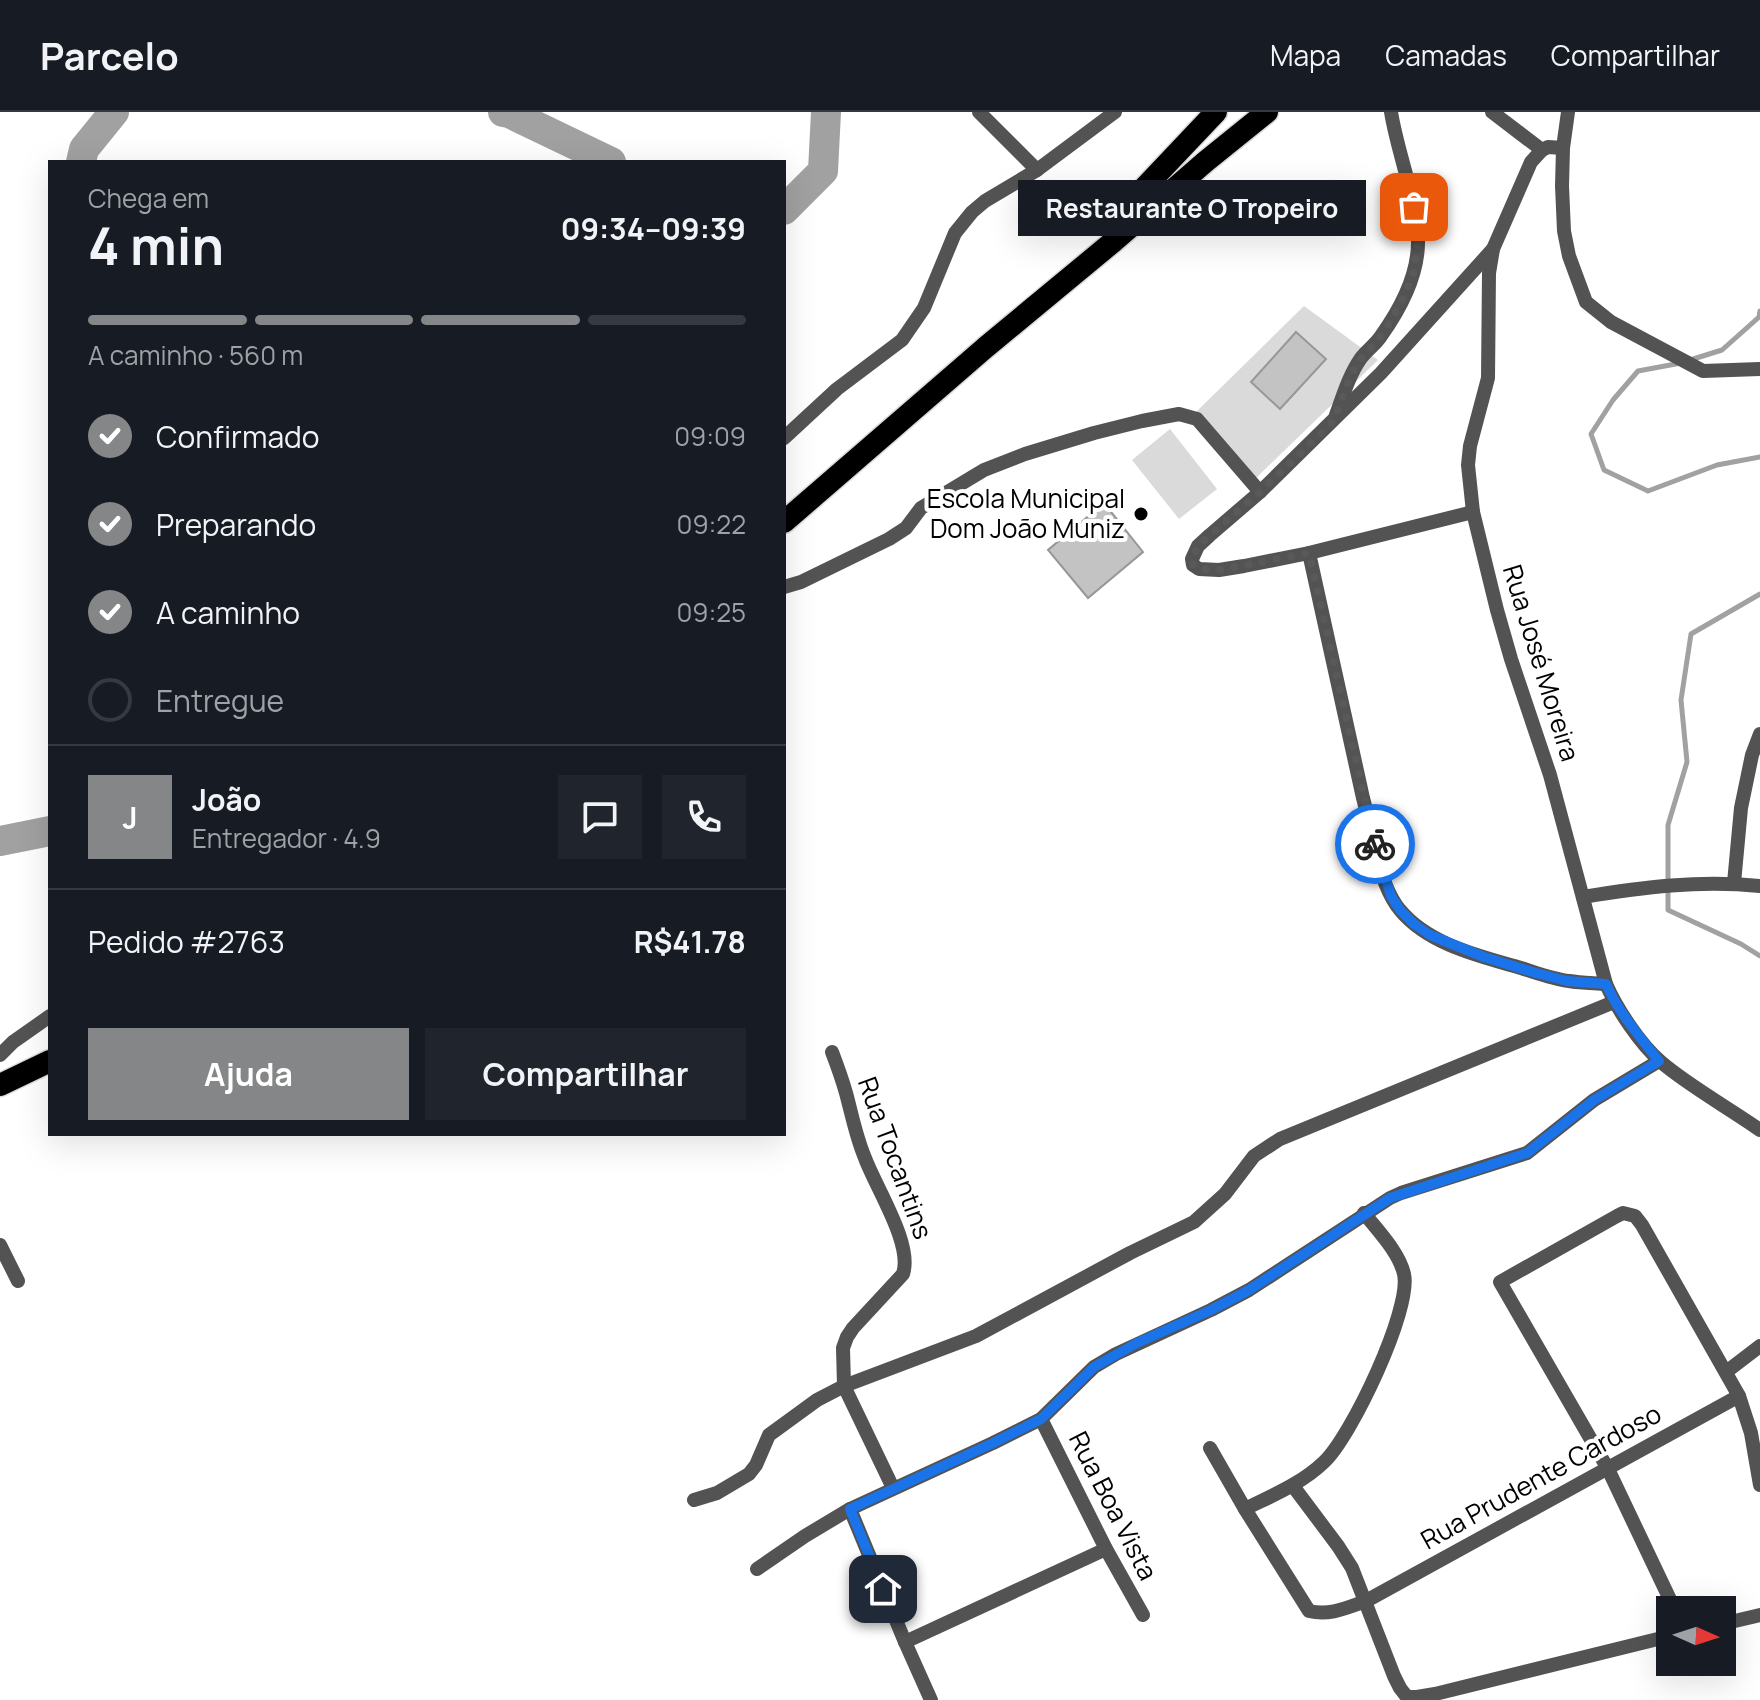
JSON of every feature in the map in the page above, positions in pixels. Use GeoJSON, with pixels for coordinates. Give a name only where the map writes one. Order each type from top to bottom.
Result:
{"type":"FeatureCollection","features":[{"type":"Feature","properties":{"kind":"highway"},"geometry":{"type":"LineString","coordinates":[[1114,241],[1145,187],[1216,112]]}},
{"type":"Feature","properties":{"kind":"highway"},"geometry":{"type":"LineString","coordinates":[[786,520],[1185,178],[1267,112]]}},
{"type":"Feature","properties":{"kind":"highway"},"geometry":{"type":"LineString","coordinates":[[0,1085],[48,1062]]}},
{"type":"Feature","properties":{"kind":"street"},"geometry":{"type":"LineString","coordinates":[[979,112],[1037,170]]}},
{"type":"Feature","properties":{"kind":"street"},"geometry":{"type":"LineString","coordinates":[[1333,422],[1351,375],[1361,358],[1380,338],[1400,305],[1417,258],[1414,207],[1391,112]]}},
{"type":"Feature","properties":{"kind":"street"},"geometry":{"type":"LineString","coordinates":[[1492,112],[1542,150],[1563,148]]}},
{"type":"Feature","properties":{"kind":"street"},"geometry":{"type":"LineString","coordinates":[[1568,112],[1563,148],[1564,231],[1583,296],[1592,308],[1611,322],[1703,371],[1760,369]]}},
{"type":"Feature","properties":{"kind":"street"},"geometry":{"type":"LineString","coordinates":[[786,436],[837,389],[902,340],[924,308],[955,233],[972,212],[1037,170],[1105,115]]}},
{"type":"Feature","properties":{"kind":"street","name":"Rua José Moreira"},"geometry":{"type":"LineString","coordinates":[[1542,150],[1526,169],[1493,249],[1489,273],[1488,378],[1468,458],[1473,512],[1511,659],[1550,775],[1606,984],[1614,1002],[1659,1061],[1760,1130]]}},
{"type":"Feature","properties":{"kind":"street"},"geometry":{"type":"LineString","coordinates":[[1473,512],[1309,553],[1219,570],[1199,569],[1193,565],[1193,555],[1198,546],[1333,422],[1493,249]]}},
{"type":"Feature","properties":{"kind":"street"},"geometry":{"type":"LineString","coordinates":[[786,586],[889,539],[906,528],[921,508],[984,470],[1094,433],[1163,417],[1185,415],[1197,419],[1260,492]]}},
{"type":"Feature","properties":{"kind":"street"},"geometry":{"type":"LineString","coordinates":[[1309,553],[1363,798],[1381,868],[1391,896],[1400,910],[1430,935],[1484,957],[1567,981],[1606,984]]}},
{"type":"Feature","properties":{"kind":"street"},"geometry":{"type":"LineString","coordinates":[[1734,883],[1741,808],[1752,755],[1760,734]]}},
{"type":"Feature","properties":{"kind":"street"},"geometry":{"type":"LineString","coordinates":[[1583,897],[1680,884],[1760,886]]}},
{"type":"Feature","properties":{"kind":"street"},"geometry":{"type":"LineString","coordinates":[[694,1500],[717,1493],[749,1474],[769,1435],[817,1400],[844,1386],[976,1336],[1194,1222],[1225,1194],[1254,1156],[1280,1139],[1614,1002]]}},
{"type":"Feature","properties":{"kind":"street"},"geometry":{"type":"LineString","coordinates":[[0,1055],[48,1017]]}},
{"type":"Feature","properties":{"kind":"street","name":"Rua Tocantins"},"geometry":{"type":"LineString","coordinates":[[832,1052],[865,1160],[898,1234],[905,1260],[900,1278],[847,1337],[842,1357],[844,1386],[893,1488]]}},
{"type":"Feature","properties":{"kind":"street"},"geometry":{"type":"LineString","coordinates":[[757,1569],[850,1509],[1041,1419],[1094,1367],[1249,1290],[1364,1213],[1401,1193],[1527,1153],[1594,1100],[1659,1061]]}},
{"type":"Feature","properties":{"kind":"street"},"geometry":{"type":"LineString","coordinates":[[1210,1448],[1245,1509],[1293,1486],[1310,1474],[1330,1456],[1352,1424],[1390,1339],[1405,1282],[1401,1264],[1364,1213]]}},
{"type":"Feature","properties":{"kind":"street"},"geometry":{"type":"LineString","coordinates":[[1668,1596],[1608,1469],[1500,1282],[1623,1213],[1635,1216],[1739,1396],[1751,1433],[1760,1485]]}},
{"type":"Feature","properties":{"kind":"street"},"geometry":{"type":"LineString","coordinates":[[0,1245],[18,1281]]}},
{"type":"Feature","properties":{"kind":"street"},"geometry":{"type":"LineString","coordinates":[[1726,1372],[1760,1346]]}},
{"type":"Feature","properties":{"kind":"street","name":"Rua Prudente Cardoso"},"geometry":{"type":"LineString","coordinates":[[1245,1509],[1309,1611],[1332,1613],[1366,1601],[1739,1396]]}},
{"type":"Feature","properties":{"kind":"street","name":"Rua Boa Vista"},"geometry":{"type":"LineString","coordinates":[[1041,1419],[1143,1615]]}},
{"type":"Feature","properties":{"kind":"street"},"geometry":{"type":"LineString","coordinates":[[1293,1486],[1352,1568],[1394,1676],[1403,1693],[1412,1698],[1656,1639]]}},
{"type":"Feature","properties":{"kind":"street"},"geometry":{"type":"LineString","coordinates":[[850,1509],[931,1700]]}},
{"type":"Feature","properties":{"kind":"street"},"geometry":{"type":"LineString","coordinates":[[905,1642],[1106,1549]]}},
{"type":"Feature","properties":{"kind":"street"},"geometry":{"type":"LineString","coordinates":[[1736,1621],[1760,1615]]}},
{"type":"Feature","properties":{"kind":"shaded area"},"geometry":{"type":"Polygon","coordinates":[[[1304,306],[1378,360],[1253,481],[1196,412],[1304,306]]]}},
{"type":"Feature","properties":{"kind":"shaded area"},"geometry":{"type":"Polygon","coordinates":[[[1170,429],[1217,489],[1179,519],[1132,460],[1170,429]]]}},
{"type":"Feature","properties":{"kind":"building"},"geometry":{"type":"Polygon","coordinates":[[[1296,332],[1326,359],[1280,409],[1251,382],[1296,332]]]}},
{"type":"Feature","properties":{"kind":"building"},"geometry":{"type":"Polygon","coordinates":[[[1104,503],[1143,552],[1088,598],[1048,550],[1104,503]]]}},
{"type":"Feature","properties":{"kind":"waterway"},"geometry":{"type":"LineString","coordinates":[[81,160],[84,149],[114,112]]}},
{"type":"Feature","properties":{"kind":"waterway"},"geometry":{"type":"LineString","coordinates":[[503,112],[607,160]]}},
{"type":"Feature","properties":{"kind":"waterway"},"geometry":{"type":"LineString","coordinates":[[786,208],[823,171],[826,112]]}},
{"type":"Feature","properties":{"kind":"waterway"},"geometry":{"type":"LineString","coordinates":[[1690,360],[1722,350],[1759,317],[1760,311]]}},
{"type":"Feature","properties":{"kind":"waterway"},"geometry":{"type":"LineString","coordinates":[[1681,363],[1638,371],[1613,400],[1591,434],[1604,470],[1648,491],[1717,465],[1760,457]]}},
{"type":"Feature","properties":{"kind":"waterway"},"geometry":{"type":"LineString","coordinates":[[1760,594],[1691,634],[1681,700],[1687,762],[1668,825],[1668,910],[1760,956]]}},
{"type":"Feature","properties":{"kind":"waterway"},"geometry":{"type":"LineString","coordinates":[[0,841],[48,831]]}},
{"type":"Feature","properties":{"kind":"way so far"},"geometry":{"type":"LineString","coordinates":[[1375,844],[1309,553],[1219,570],[1199,569],[1193,565],[1192,559],[1198,546],[1333,422],[1351,375],[1361,358],[1380,338],[1400,305],[1413,275],[1418,241],[1414,207]]}},
{"type":"Feature","properties":{"kind":"place","name":"Restaurante O Tropeiro"},"geometry":{"type":"Point","coordinates":[1414,207]}},
{"type":"Feature","properties":{"kind":"place","name":"Escola Municipal Dom João Muniz"},"geometry":{"type":"Point","coordinates":[1141,514]}},
{"type":"Feature","properties":{"kind":"route"},"geometry":{"type":"LineString","coordinates":[[883,1589],[850,1509],[1041,1419],[1094,1367],[1249,1290],[1390,1198],[1527,1153],[1594,1100],[1659,1061],[1614,1002],[1606,984],[1567,981],[1484,957],[1453,946],[1414,924],[1391,896],[1375,844]]}}]}
